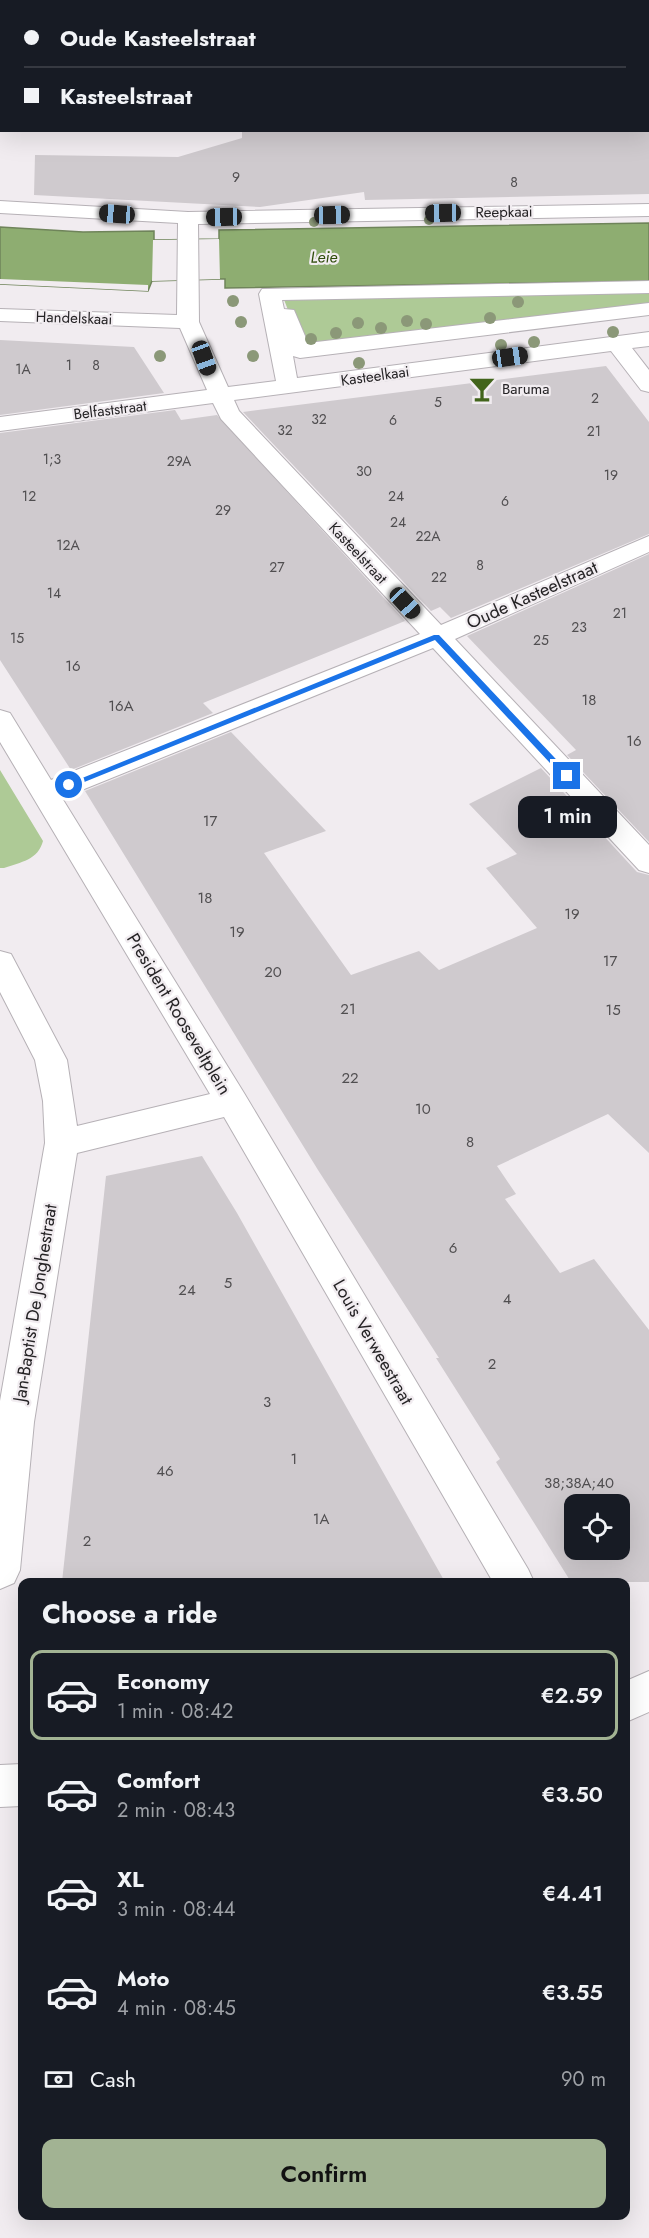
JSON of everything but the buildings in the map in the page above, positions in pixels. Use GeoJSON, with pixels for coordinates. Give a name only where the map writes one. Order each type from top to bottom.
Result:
{"type":"FeatureCollection","features":[{"type":"Feature","properties":{"kind":"street","name":"Reepkaai"},"geometry":{"type":"LineString","coordinates":[[0,207],[188,218],[649,210]]}},
{"type":"Feature","properties":{"kind":"street"},"geometry":{"type":"LineString","coordinates":[[188,218],[188,322],[220,396]]}},
{"type":"Feature","properties":{"kind":"street"},"geometry":{"type":"LineString","coordinates":[[286,378],[270,294],[649,287]]}},
{"type":"Feature","properties":{"kind":"street"},"geometry":{"type":"LineString","coordinates":[[278,293],[300,351],[457,341],[649,321]]}},
{"type":"Feature","properties":{"kind":"street"},"geometry":{"type":"LineString","coordinates":[[457,341],[649,309]]}},
{"type":"Feature","properties":{"kind":"street","name":"Handelskaai"},"geometry":{"type":"LineString","coordinates":[[0,315],[188,322]]}},
{"type":"Feature","properties":{"kind":"street","name":"Kasteelkaai"},"geometry":{"type":"LineString","coordinates":[[220,396],[649,339]]}},
{"type":"Feature","properties":{"kind":"street"},"geometry":{"type":"LineString","coordinates":[[617,343],[649,385]]}},
{"type":"Feature","properties":{"kind":"street","name":"Belfaststraat"},"geometry":{"type":"LineString","coordinates":[[0,424],[220,396]]}},
{"type":"Feature","properties":{"kind":"street","name":"Kasteelstraat"},"geometry":{"type":"LineString","coordinates":[[220,396],[229,414],[649,863]]}},
{"type":"Feature","properties":{"kind":"street","name":"Oude Kasteelstraat"},"geometry":{"type":"LineString","coordinates":[[47,793],[437,637],[649,543]]}},
{"type":"Feature","properties":{"kind":"street","name":"President Rooseveltplein"},"geometry":{"type":"LineString","coordinates":[[3,729],[47,793],[232,1102],[62,1143]]}},
{"type":"Feature","properties":{"kind":"street"},"geometry":{"type":"LineString","coordinates":[[0,962],[51,1060],[59,1101],[62,1143]]}},
{"type":"Feature","properties":{"kind":"street","name":"Louis Verweestraat"},"geometry":{"type":"LineString","coordinates":[[232,1102],[512,1578]]}},
{"type":"Feature","properties":{"kind":"street","name":"Jan-Baptist De Jonghestraat"},"geometry":{"type":"LineString","coordinates":[[0,1570],[15,1422],[62,1143]]}},
{"type":"Feature","properties":{"kind":"street"},"geometry":{"type":"LineString","coordinates":[[630,1700],[649,1691]]}},
{"type":"Feature","properties":{"kind":"street"},"geometry":{"type":"LineString","coordinates":[[0,1786],[18,1785]]}},
{"type":"Feature","properties":{"kind":"shaded area"},"geometry":{"type":"Polygon","coordinates":[[[649,290],[649,307],[303,349],[283,297],[649,290]]]}},
{"type":"Feature","properties":{"kind":"shaded area"},"geometry":{"type":"Polygon","coordinates":[[[0,770],[43,841],[33,856],[4,868],[0,868],[0,770]]]}},
{"type":"Feature","properties":{"kind":"water","name":"Leie"},"geometry":{"type":"Polygon","coordinates":[[[649,223],[649,281],[225,288],[225,279],[220,279],[152,281],[148,291],[0,284],[0,227],[83,232],[154,231],[154,240],[219,239],[219,230],[649,223]]]}},
{"type":"Feature","properties":{"kind":"pier"},"geometry":{"type":"Polygon","coordinates":[[[219,239],[220,279],[152,281],[153,240],[219,239]]]}},
{"type":"Feature","properties":{"kind":"pier"},"geometry":{"type":"Polygon","coordinates":[[[0,279],[148,285],[148,291],[0,284],[0,279]]]}},
{"type":"Feature","properties":{"kind":"place","name":"Baruma"},"geometry":{"type":"Point","coordinates":[482,389]}},
{"type":"Feature","properties":{"kind":"route"},"geometry":{"type":"LineString","coordinates":[[69,785],[437,637],[567,776]]}}]}
